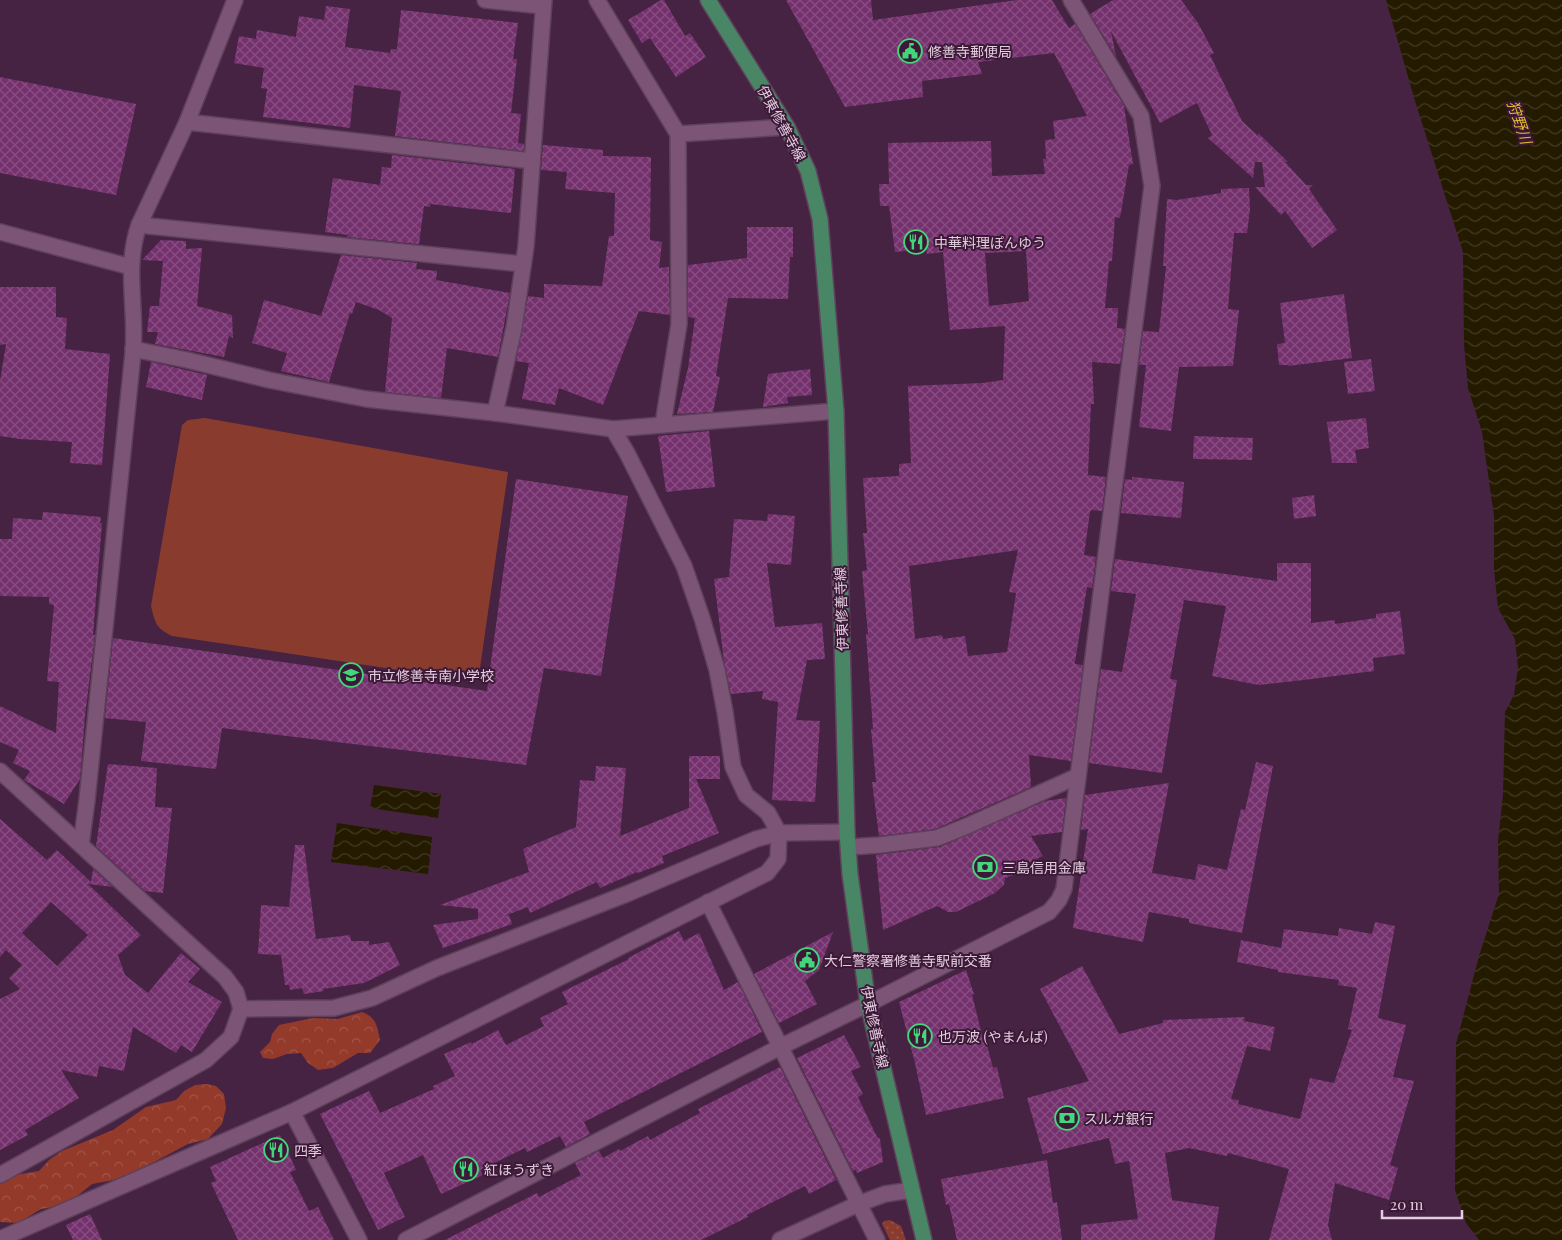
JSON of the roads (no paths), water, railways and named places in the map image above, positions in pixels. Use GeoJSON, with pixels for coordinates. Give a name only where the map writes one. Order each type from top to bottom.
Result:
{"type":"FeatureCollection","features":[{"type":"Feature","properties":{"kind":"main road","name":"伊東修善寺線"},"geometry":{"type":"LineString","coordinates":[[708,0],[787,127],[808,171],[820,219],[836,411],[850,874],[868,1004],[924,1240]]}},
{"type":"Feature","properties":{"kind":"street"},"geometry":{"type":"LineString","coordinates":[[81,845],[133,350],[131,267],[133,242],[186,122],[235,0]]}},
{"type":"Feature","properties":{"kind":"street"},"geometry":{"type":"LineString","coordinates":[[485,0],[544,3],[526,246],[514,328],[495,413]]}},
{"type":"Feature","properties":{"kind":"street"},"geometry":{"type":"LineString","coordinates":[[597,0],[678,134],[678,324],[663,424]]}},
{"type":"Feature","properties":{"kind":"street"},"geometry":{"type":"LineString","coordinates":[[406,1240],[780,1047],[1049,912],[1059,900],[1064,889],[1152,186],[1141,116],[1070,0]]}},
{"type":"Feature","properties":{"kind":"street"},"geometry":{"type":"LineString","coordinates":[[186,122],[532,161]]}},
{"type":"Feature","properties":{"kind":"street"},"geometry":{"type":"LineString","coordinates":[[678,134],[787,127]]}},
{"type":"Feature","properties":{"kind":"street"},"geometry":{"type":"LineString","coordinates":[[139,225],[523,264]]}},
{"type":"Feature","properties":{"kind":"street"},"geometry":{"type":"LineString","coordinates":[[0,232],[131,267]]}},
{"type":"Feature","properties":{"kind":"street"},"geometry":{"type":"LineString","coordinates":[[133,350],[366,399],[495,413],[613,429],[836,411]]}},
{"type":"Feature","properties":{"kind":"street"},"geometry":{"type":"LineString","coordinates":[[0,1239],[292,1112],[768,872],[778,859],[780,833],[768,813],[746,795],[733,767],[717,670],[684,566],[628,453],[613,429]]}},
{"type":"Feature","properties":{"kind":"street"},"geometry":{"type":"LineString","coordinates":[[0,771],[225,977],[236,992],[241,1009],[231,1036],[206,1060],[0,1175]]}},
{"type":"Feature","properties":{"kind":"street"},"geometry":{"type":"LineString","coordinates":[[241,1009],[334,1008],[372,998],[437,968],[620,897],[756,839],[780,833],[848,839],[880,845],[936,838],[1078,776]]}},
{"type":"Feature","properties":{"kind":"street"},"geometry":{"type":"LineString","coordinates":[[708,902],[877,1240]]}},
{"type":"Feature","properties":{"kind":"street"},"geometry":{"type":"LineString","coordinates":[[292,1112],[358,1240]]}},
{"type":"Feature","properties":{"kind":"street"},"geometry":{"type":"LineString","coordinates":[[780,1240],[858,1204],[885,1194],[912,1190]]}},
{"type":"Feature","properties":{"kind":"water","name":"狩野川"},"geometry":{"type":"Polygon","coordinates":[[[1386,0],[1562,0],[1562,1240],[1479,1240],[1466,1223],[1455,1190],[1456,1044],[1479,956],[1499,894],[1498,841],[1503,795],[1505,712],[1514,695],[1518,668],[1515,639],[1498,608],[1494,569],[1494,516],[1482,432],[1468,388],[1464,344],[1463,252],[1415,101],[1386,0]]]}},
{"type":"Feature","properties":{"kind":"water"},"geometry":{"type":"Polygon","coordinates":[[[374,785],[441,794],[438,818],[370,808],[374,785]]]}},
{"type":"Feature","properties":{"kind":"water"},"geometry":{"type":"Polygon","coordinates":[[[337,823],[432,837],[428,874],[331,862],[337,823]]]}},
{"type":"Feature","properties":{"kind":"place","name":"修善寺郵便局"},"geometry":{"type":"Point","coordinates":[910,51]}},
{"type":"Feature","properties":{"kind":"place","name":"中華料理ぽんゆう"},"geometry":{"type":"Point","coordinates":[916,242]}},
{"type":"Feature","properties":{"kind":"place","name":"市立修善寺南小学校"},"geometry":{"type":"Point","coordinates":[351,675]}},
{"type":"Feature","properties":{"kind":"place","name":"三島信用金庫"},"geometry":{"type":"Point","coordinates":[985,867]}},
{"type":"Feature","properties":{"kind":"place","name":"大仁警察署修善寺駅前交番"},"geometry":{"type":"Point","coordinates":[807,960]}},
{"type":"Feature","properties":{"kind":"place","name":"也万波 (やまんば)"},"geometry":{"type":"Point","coordinates":[920,1036]}},
{"type":"Feature","properties":{"kind":"place","name":"スルガ銀行"},"geometry":{"type":"Point","coordinates":[1067,1118]}},
{"type":"Feature","properties":{"kind":"place","name":"四季"},"geometry":{"type":"Point","coordinates":[276,1150]}},
{"type":"Feature","properties":{"kind":"place","name":"紅ほうずき"},"geometry":{"type":"Point","coordinates":[466,1169]}}]}
